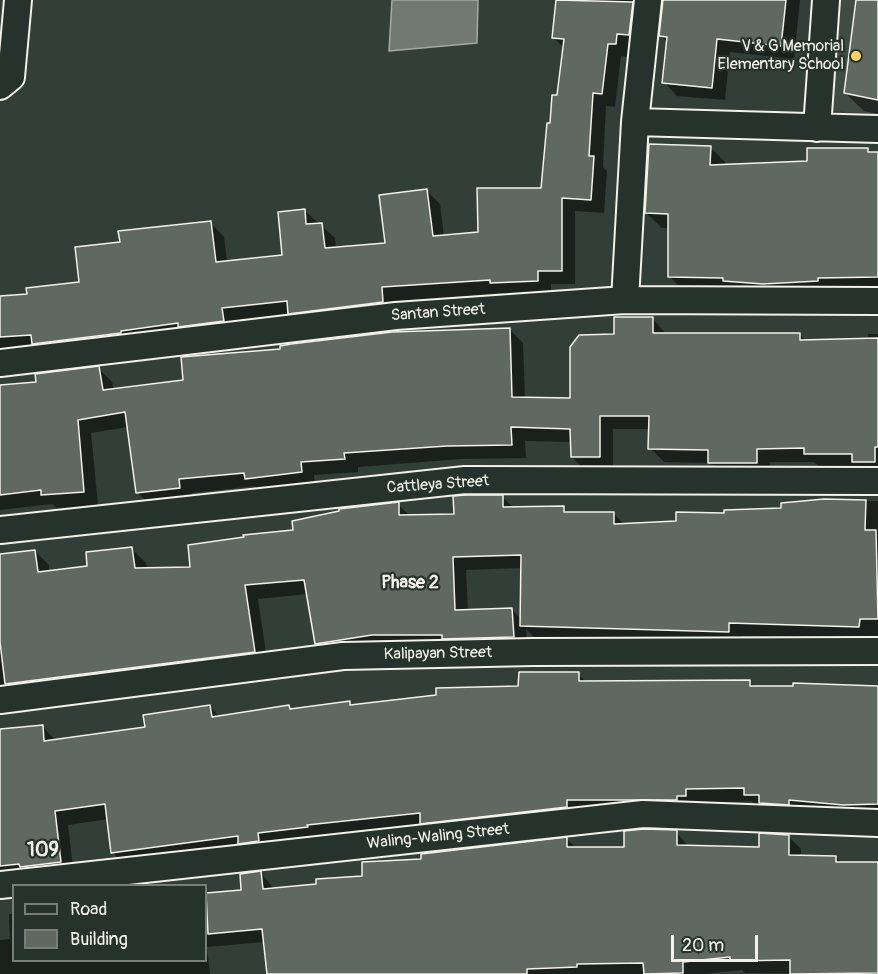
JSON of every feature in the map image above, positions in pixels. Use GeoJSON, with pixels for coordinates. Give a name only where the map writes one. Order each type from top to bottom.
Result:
{"type":"FeatureCollection","features":[{"type":"Feature","properties":{"kind":"street"},"geometry":{"type":"LineString","coordinates":[[0,86],[10,76],[18,0]]}},
{"type":"Feature","properties":{"kind":"street"},"geometry":{"type":"LineString","coordinates":[[625,300],[635,122],[648,0]]}},
{"type":"Feature","properties":{"kind":"street"},"geometry":{"type":"LineString","coordinates":[[817,128],[826,0]]}},
{"type":"Feature","properties":{"kind":"street"},"geometry":{"type":"LineString","coordinates":[[635,122],[878,129]]}},
{"type":"Feature","properties":{"kind":"street","name":"Santan Street"},"geometry":{"type":"LineString","coordinates":[[0,363],[396,316],[625,300],[878,301]]}},
{"type":"Feature","properties":{"kind":"street","name":"Cattleya Street"},"geometry":{"type":"LineString","coordinates":[[0,530],[465,480],[878,481]]}},
{"type":"Feature","properties":{"kind":"street","name":"Kalipayan Street"},"geometry":{"type":"LineString","coordinates":[[0,700],[343,656],[545,651],[878,651]]}},
{"type":"Feature","properties":{"kind":"street","name":"Waling-Waling Street"},"geometry":{"type":"LineString","coordinates":[[0,885],[643,814],[878,823]]}},
{"type":"Feature","properties":{"kind":"shaded area"},"geometry":{"type":"Polygon","coordinates":[[[392,0],[478,0],[477,43],[389,51],[392,0]]]}},
{"type":"Feature","properties":{"kind":"shaded area","name":"V & G Memorial Elementary School"},"geometry":{"type":"Polygon","coordinates":[[[839,0],[878,0],[878,114],[830,111],[839,0]]]}},
{"type":"Feature","properties":{"kind":"building"},"geometry":{"type":"Polygon","coordinates":[[[556,0],[633,2],[629,35],[617,34],[616,44],[608,44],[602,94],[593,93],[589,156],[594,156],[591,200],[562,198],[562,271],[538,271],[538,281],[490,283],[490,280],[382,287],[383,302],[288,314],[287,301],[222,308],[224,321],[178,327],[178,323],[32,344],[31,335],[0,337],[0,296],[27,294],[26,288],[79,282],[75,247],[120,242],[118,231],[211,221],[216,262],[282,255],[278,212],[305,209],[306,224],[322,223],[325,248],[385,243],[379,195],[427,189],[433,236],[478,232],[477,188],[541,188],[547,123],[550,123],[552,95],[557,95],[564,39],[552,38],[556,0]]]}},
{"type":"Feature","properties":{"kind":"building"},"geometry":{"type":"Polygon","coordinates":[[[663,0],[786,0],[781,46],[717,39],[712,88],[662,83],[667,37],[659,36],[663,0]]]}},
{"type":"Feature","properties":{"kind":"building"},"geometry":{"type":"Polygon","coordinates":[[[856,0],[878,0],[878,100],[844,93],[856,0]]]}},
{"type":"Feature","properties":{"kind":"building"},"geometry":{"type":"Polygon","coordinates":[[[649,144],[711,146],[710,165],[807,161],[807,148],[868,148],[868,152],[878,152],[878,277],[818,278],[818,281],[763,284],[723,281],[723,278],[668,277],[668,214],[645,213],[649,144]]]}},
{"type":"Feature","properties":{"kind":"building"},"geometry":{"type":"Polygon","coordinates":[[[614,317],[653,317],[653,333],[800,333],[800,340],[878,338],[878,447],[875,447],[875,462],[852,462],[852,454],[804,454],[804,448],[757,449],[757,463],[708,463],[708,450],[648,449],[649,416],[600,416],[600,457],[571,457],[570,429],[511,427],[512,445],[447,446],[344,453],[345,459],[301,462],[302,472],[245,479],[244,473],[179,479],[180,488],[136,493],[125,412],[78,420],[84,492],[41,495],[41,490],[0,495],[0,385],[36,382],[35,374],[99,366],[103,390],[183,380],[181,357],[280,349],[280,346],[291,344],[392,332],[510,328],[512,397],[570,398],[570,347],[579,335],[614,334],[614,317]]]}},
{"type":"Feature","properties":{"kind":"building"},"geometry":{"type":"Polygon","coordinates":[[[503,495],[503,507],[564,506],[564,512],[614,512],[614,524],[676,521],[676,512],[724,513],[724,510],[781,508],[781,503],[824,499],[866,500],[865,530],[876,530],[878,619],[860,619],[859,627],[729,623],[729,632],[520,626],[521,555],[453,557],[455,610],[512,608],[514,637],[442,639],[442,635],[372,635],[315,644],[304,580],[245,585],[255,652],[5,684],[0,642],[0,554],[35,550],[38,572],[87,566],[86,552],[132,547],[135,568],[190,567],[188,545],[244,537],[243,535],[293,530],[292,521],[339,511],[339,509],[399,502],[399,515],[454,514],[453,496],[503,495]]]}},
{"type":"Feature","properties":{"kind":"building"},"geometry":{"type":"Polygon","coordinates":[[[519,672],[579,672],[579,681],[750,680],[750,686],[793,686],[793,683],[878,686],[878,804],[843,805],[789,800],[789,805],[759,803],[759,795],[744,795],[744,788],[686,789],[686,796],[677,796],[677,800],[567,800],[567,807],[420,824],[420,813],[307,825],[308,827],[258,833],[259,841],[238,844],[238,836],[111,853],[105,804],[55,811],[61,862],[20,867],[19,864],[0,866],[0,729],[43,725],[44,741],[145,727],[143,715],[210,705],[212,717],[289,705],[290,709],[350,701],[350,705],[436,695],[436,688],[518,686],[519,672]]]}},
{"type":"Feature","properties":{"kind":"building"},"geometry":{"type":"Polygon","coordinates":[[[677,830],[677,845],[759,847],[759,833],[789,835],[789,855],[836,856],[836,862],[878,862],[878,973],[790,974],[790,960],[730,961],[730,957],[683,962],[683,973],[644,974],[643,963],[577,964],[577,967],[527,969],[527,974],[267,974],[262,929],[208,934],[207,893],[241,890],[240,874],[261,871],[263,889],[316,884],[316,879],[362,876],[362,862],[421,859],[421,854],[567,837],[567,847],[624,847],[624,831],[677,830]]]}},
{"type":"Feature","properties":{"kind":"place","name":"V & G Memorial Elementary School"},"geometry":{"type":"Point","coordinates":[856,56]}},
{"type":"Feature","properties":{"kind":"district","name":"Phase 2"},"geometry":{"type":"Point","coordinates":[410,583]}},
{"type":"Feature","properties":{"kind":"district","name":"109"},"geometry":{"type":"Point","coordinates":[43,851]}}]}
